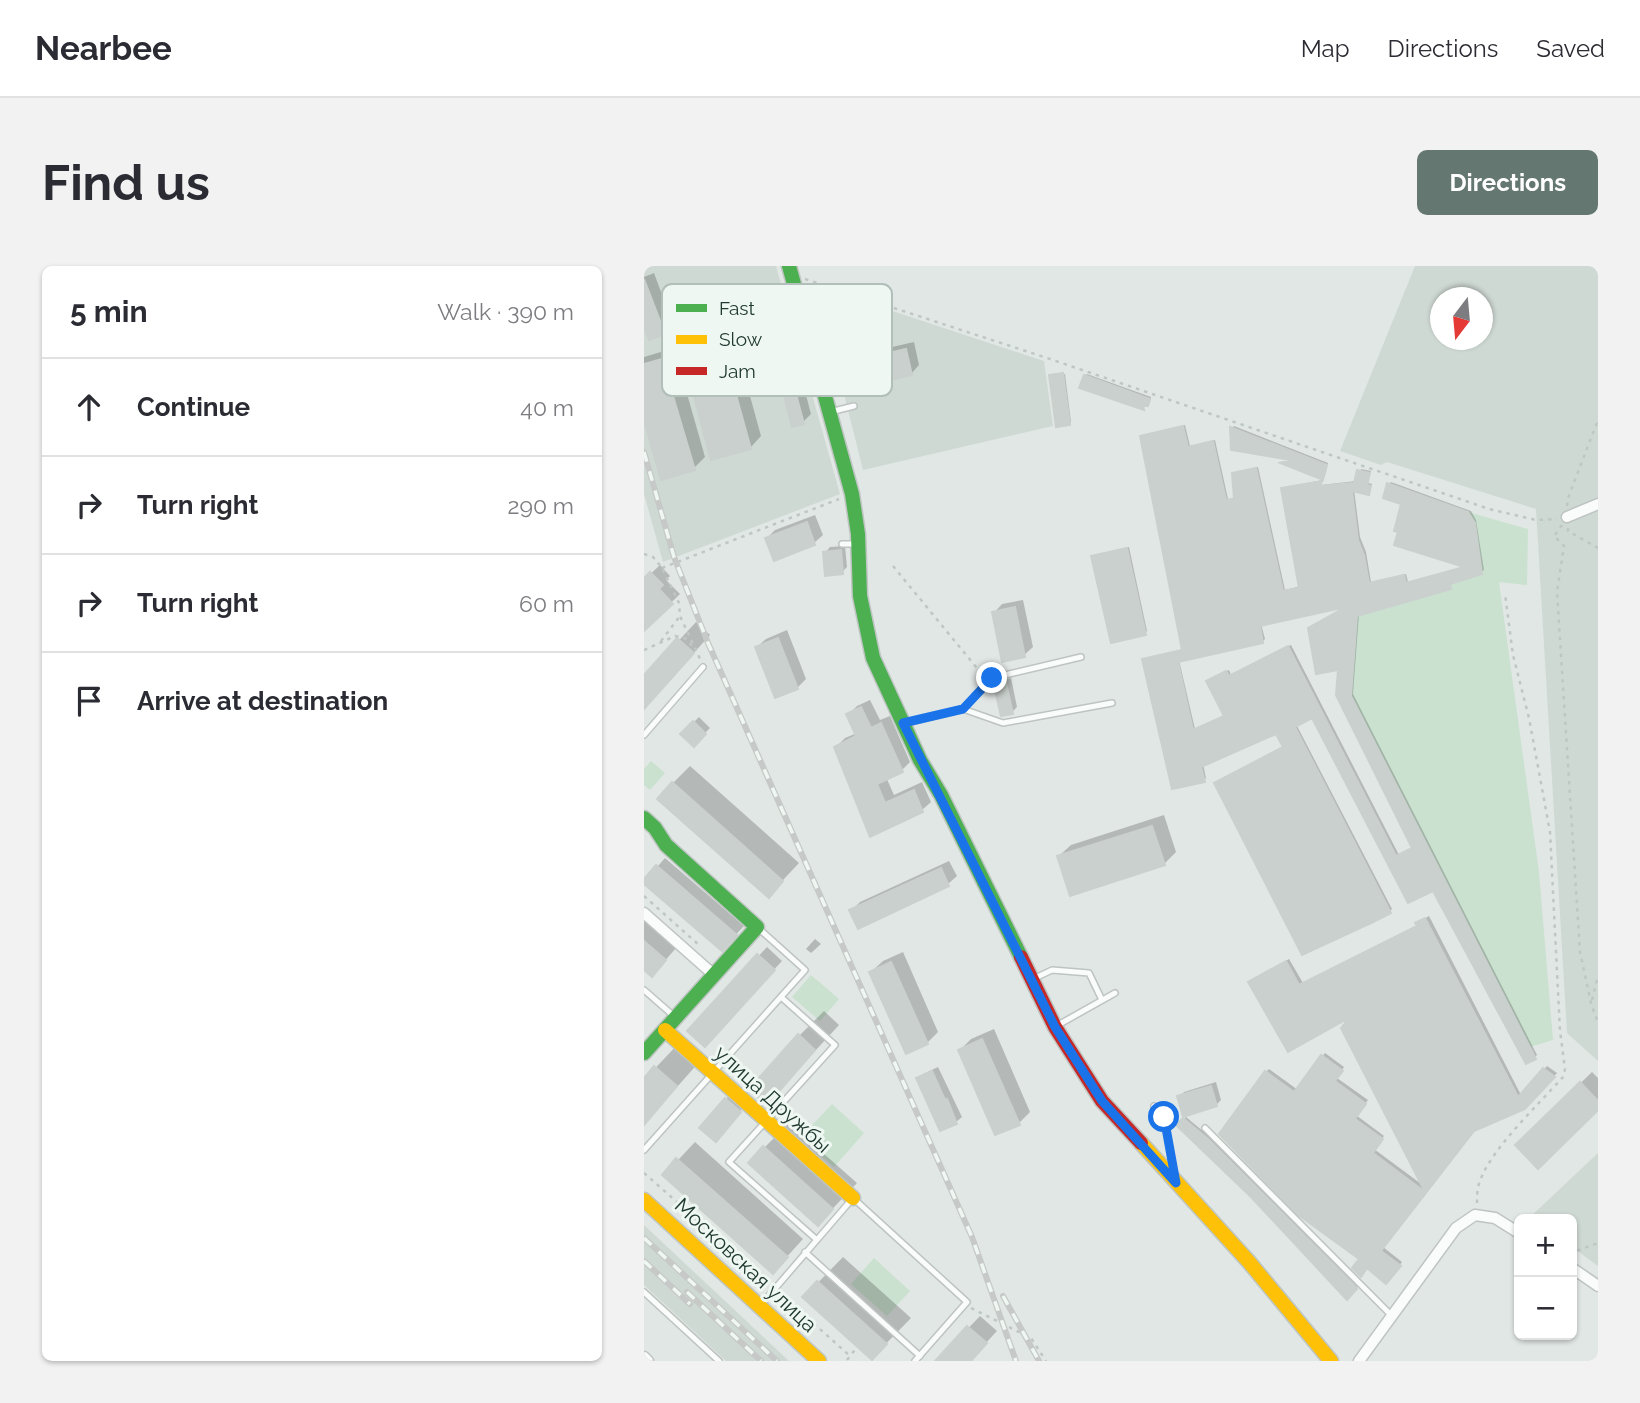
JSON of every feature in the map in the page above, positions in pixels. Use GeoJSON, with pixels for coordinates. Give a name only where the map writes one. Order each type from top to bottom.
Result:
{"type":"FeatureCollection","features":[{"type":"Feature","properties":{"kind":"street"},"geometry":{"type":"LineString","coordinates":[[789,266],[794,284]]}},
{"type":"Feature","properties":{"kind":"street"},"geometry":{"type":"LineString","coordinates":[[826,396],[852,494],[859,544],[860,596],[873,658],[920,760],[945,793],[1055,1027],[1102,1101],[1249,1262],[1331,1361]]}},
{"type":"Feature","properties":{"kind":"street"},"geometry":{"type":"LineString","coordinates":[[1567,517],[1598,504]]}},
{"type":"Feature","properties":{"kind":"street"},"geometry":{"type":"LineString","coordinates":[[644,818],[655,828],[666,845],[757,927],[644,1053]]}},
{"type":"Feature","properties":{"kind":"street"},"geometry":{"type":"LineString","coordinates":[[644,913],[715,975]]}},
{"type":"Feature","properties":{"kind":"street","name":"улица Дружбы"},"geometry":{"type":"LineString","coordinates":[[665,1030],[853,1198]]}},
{"type":"Feature","properties":{"kind":"street","name":"Московская улица"},"geometry":{"type":"LineString","coordinates":[[644,1200],[819,1361]]}},
{"type":"Feature","properties":{"kind":"street"},"geometry":{"type":"LineString","coordinates":[[1359,1361],[1456,1228],[1475,1215],[1495,1217],[1514,1230]]}},
{"type":"Feature","properties":{"kind":"street"},"geometry":{"type":"LineString","coordinates":[[1577,1271],[1598,1286]]}},
{"type":"Feature","properties":{"kind":"lane"},"geometry":{"type":"LineString","coordinates":[[830,412],[854,406]]}},
{"type":"Feature","properties":{"kind":"lane"},"geometry":{"type":"LineString","coordinates":[[842,544],[859,544]]}},
{"type":"Feature","properties":{"kind":"lane"},"geometry":{"type":"LineString","coordinates":[[963,709],[992,678],[1081,657]]}},
{"type":"Feature","properties":{"kind":"lane"},"geometry":{"type":"LineString","coordinates":[[644,735],[704,667]]}},
{"type":"Feature","properties":{"kind":"lane"},"geometry":{"type":"LineString","coordinates":[[903,723],[963,709],[1003,723],[1112,703]]}},
{"type":"Feature","properties":{"kind":"lane"},"geometry":{"type":"LineString","coordinates":[[644,1150],[805,970],[757,927]]}},
{"type":"Feature","properties":{"kind":"lane"},"geometry":{"type":"LineString","coordinates":[[1032,980],[1052,970],[1088,973],[1102,1000]]}},
{"type":"Feature","properties":{"kind":"lane"},"geometry":{"type":"LineString","coordinates":[[644,990],[676,1017]]}},
{"type":"Feature","properties":{"kind":"lane"},"geometry":{"type":"LineString","coordinates":[[1055,1027],[1115,993]]}},
{"type":"Feature","properties":{"kind":"lane"},"geometry":{"type":"LineString","coordinates":[[781,997],[835,1045],[729,1162],[817,1240]]}},
{"type":"Feature","properties":{"kind":"lane"},"geometry":{"type":"LineString","coordinates":[[1154,1106],[1164,1117],[1176,1183]]}},
{"type":"Feature","properties":{"kind":"lane"},"geometry":{"type":"LineString","coordinates":[[1205,1128],[1393,1317]]}},
{"type":"Feature","properties":{"kind":"lane"},"geometry":{"type":"LineString","coordinates":[[760,1306],[774,1287],[805,1252],[817,1240],[853,1198],[967,1302],[918,1358],[805,1252]]}},
{"type":"Feature","properties":{"kind":"lane"},"geometry":{"type":"LineString","coordinates":[[644,1292],[719,1361]]}},
{"type":"Feature","properties":{"kind":"path"},"geometry":{"type":"LineString","coordinates":[[892,307],[1489,509],[1536,520],[1567,517]]}},
{"type":"Feature","properties":{"kind":"path"},"geometry":{"type":"LineString","coordinates":[[1598,420],[1568,498],[1567,517],[1568,531],[1598,548]]}},
{"type":"Feature","properties":{"kind":"path"},"geometry":{"type":"LineString","coordinates":[[662,568],[852,494]]}},
{"type":"Feature","properties":{"kind":"path"},"geometry":{"type":"LineString","coordinates":[[1567,517],[1554,536],[1563,546],[1557,592],[1580,952],[1598,1023]]}},
{"type":"Feature","properties":{"kind":"path"},"geometry":{"type":"LineString","coordinates":[[644,554],[653,557],[662,568],[679,603],[680,616],[704,667]]}},
{"type":"Feature","properties":{"kind":"path"},"geometry":{"type":"LineString","coordinates":[[893,566],[981,673]]}},
{"type":"Feature","properties":{"kind":"path"},"geometry":{"type":"LineString","coordinates":[[1475,1215],[1480,1181],[1492,1158],[1563,1077],[1565,1069],[1560,1031],[1550,832],[1529,718],[1513,655],[1505,594]]}},
{"type":"Feature","properties":{"kind":"path"},"geometry":{"type":"LineString","coordinates":[[660,643],[680,616]]}},
{"type":"Feature","properties":{"kind":"path"},"geometry":{"type":"LineString","coordinates":[[644,650],[675,636],[685,638],[696,651]]}},
{"type":"Feature","properties":{"kind":"path"},"geometry":{"type":"LineString","coordinates":[[644,896],[703,948]]}},
{"type":"Feature","properties":{"kind":"path"},"geometry":{"type":"LineString","coordinates":[[1591,1003],[1598,976]]}},
{"type":"Feature","properties":{"kind":"path"},"geometry":{"type":"LineString","coordinates":[[644,1173],[850,1356]]}},
{"type":"Feature","properties":{"kind":"path"},"geometry":{"type":"LineString","coordinates":[[1577,1251],[1598,1243]]}},
{"type":"Feature","properties":{"kind":"path"},"geometry":{"type":"LineString","coordinates":[[965,1305],[1031,1338],[1045,1361]]}},
{"type":"Feature","properties":{"kind":"path"},"geometry":{"type":"LineString","coordinates":[[847,1360],[858,1347]]}},
{"type":"Feature","properties":{"kind":"shaded area"},"geometry":{"type":"Polygon","coordinates":[[[644,266],[776,266],[781,284],[662,284],[662,396],[812,396],[840,494],[663,562],[644,494],[644,266]]]}},
{"type":"Feature","properties":{"kind":"shaded area"},"geometry":{"type":"Polygon","coordinates":[[[1415,266],[1598,266],[1598,1061],[1567,1033],[1536,509],[1387,462],[1381,465],[1340,451],[1415,266]]]}},
{"type":"Feature","properties":{"kind":"shaded area"},"geometry":{"type":"Polygon","coordinates":[[[892,311],[1044,361],[1053,426],[863,470],[844,396],[892,396],[892,311]]]}},
{"type":"Feature","properties":{"kind":"shaded area"},"geometry":{"type":"Polygon","coordinates":[[[1598,1153],[1598,1266],[1577,1251],[1577,1214],[1533,1214],[1598,1153]]]}},
{"type":"Feature","properties":{"kind":"shaded area"},"geometry":{"type":"Polygon","coordinates":[[[644,1225],[789,1361],[726,1361],[644,1285],[644,1225]]]}},
{"type":"Feature","properties":{"kind":"green space"},"geometry":{"type":"Polygon","coordinates":[[[1468,512],[1528,529],[1527,585],[1499,582],[1539,872],[1553,1040],[1530,1047],[1351,696],[1357,616],[1451,589],[1450,584],[1482,574],[1475,523],[1468,512]]]}},
{"type":"Feature","properties":{"kind":"green space"},"geometry":{"type":"Polygon","coordinates":[[[651,761],[665,773],[650,790],[644,785],[644,769],[651,761]]]}},
{"type":"Feature","properties":{"kind":"green space"},"geometry":{"type":"Polygon","coordinates":[[[811,975],[839,999],[820,1021],[792,997],[811,975]]]}},
{"type":"Feature","properties":{"kind":"green space"},"geometry":{"type":"Polygon","coordinates":[[[832,1104],[864,1133],[834,1167],[801,1137],[832,1104]]]}},
{"type":"Feature","properties":{"kind":"green space"},"geometry":{"type":"Polygon","coordinates":[[[874,1258],[910,1291],[887,1316],[851,1284],[874,1258]]]}},
{"type":"Feature","properties":{"kind":"building"},"geometry":{"type":"Polygon","coordinates":[[[644,279],[662,326],[662,335],[649,340],[644,327],[644,279]]]}},
{"type":"Feature","properties":{"kind":"building"},"geometry":{"type":"Polygon","coordinates":[[[906,349],[912,375],[892,380],[892,352],[906,349]]]}},
{"type":"Feature","properties":{"kind":"building"},"geometry":{"type":"Polygon","coordinates":[[[662,359],[662,396],[673,396],[695,470],[661,480],[644,420],[644,364],[662,359]]]}},
{"type":"Feature","properties":{"kind":"building"},"geometry":{"type":"Polygon","coordinates":[[[1063,373],[1070,425],[1056,427],[1049,375],[1063,373]]]}},
{"type":"Feature","properties":{"kind":"building"},"geometry":{"type":"Polygon","coordinates":[[[1084,375],[1150,399],[1148,406],[1143,406],[1144,410],[1079,388],[1084,375]]]}},
{"type":"Feature","properties":{"kind":"building"},"geometry":{"type":"Polygon","coordinates":[[[694,396],[736,396],[751,449],[711,460],[694,396]]]}},
{"type":"Feature","properties":{"kind":"building"},"geometry":{"type":"Polygon","coordinates":[[[784,396],[797,396],[804,424],[792,427],[784,396]]]}},
{"type":"Feature","properties":{"kind":"building"},"geometry":{"type":"Polygon","coordinates":[[[1183,426],[1188,447],[1213,441],[1226,500],[1234,499],[1232,473],[1256,468],[1283,591],[1299,588],[1281,488],[1322,481],[1320,486],[1354,483],[1357,470],[1370,473],[1367,485],[1371,486],[1369,495],[1352,491],[1358,540],[1369,583],[1404,575],[1406,583],[1464,567],[1394,545],[1398,532],[1394,531],[1401,504],[1383,498],[1387,483],[1468,512],[1475,523],[1482,574],[1450,584],[1451,589],[1357,616],[1351,696],[1536,1059],[1526,1064],[1433,891],[1408,903],[1312,718],[1295,727],[1391,913],[1302,955],[1214,783],[1283,747],[1276,734],[1201,767],[1205,782],[1172,789],[1142,659],[1182,650],[1140,436],[1183,426]],[[1346,607],[1260,626],[1263,643],[1178,662],[1193,730],[1224,716],[1206,681],[1226,671],[1229,676],[1288,646],[1396,856],[1412,848],[1336,695],[1338,670],[1316,674],[1308,628],[1346,607]]]}},
{"type":"Feature","properties":{"kind":"building"},"geometry":{"type":"Polygon","coordinates":[[[1230,427],[1327,465],[1323,480],[1280,463],[1291,460],[1231,450],[1230,427]]]}},
{"type":"Feature","properties":{"kind":"building"},"geometry":{"type":"Polygon","coordinates":[[[807,522],[815,545],[774,561],[765,538],[807,522]]]}},
{"type":"Feature","properties":{"kind":"building"},"geometry":{"type":"Polygon","coordinates":[[[1127,548],[1146,635],[1111,643],[1091,556],[1127,548]]]}},
{"type":"Feature","properties":{"kind":"building"},"geometry":{"type":"Polygon","coordinates":[[[841,550],[843,574],[825,576],[823,552],[841,550]]]}},
{"type":"Feature","properties":{"kind":"building"},"geometry":{"type":"Polygon","coordinates":[[[650,572],[663,585],[659,589],[673,604],[644,631],[644,578],[650,572]]]}},
{"type":"Feature","properties":{"kind":"building"},"geometry":{"type":"Polygon","coordinates":[[[1015,607],[1025,657],[1002,662],[992,612],[1015,607]]]}},
{"type":"Feature","properties":{"kind":"building"},"geometry":{"type":"Polygon","coordinates":[[[677,638],[694,653],[644,709],[644,675],[677,638]]]}},
{"type":"Feature","properties":{"kind":"building"},"geometry":{"type":"Polygon","coordinates":[[[778,638],[798,689],[775,698],[755,647],[778,638]]]}},
{"type":"Feature","properties":{"kind":"building"},"geometry":{"type":"Polygon","coordinates":[[[1006,683],[1013,714],[1001,716],[994,686],[1006,683]]]}},
{"type":"Feature","properties":{"kind":"building"},"geometry":{"type":"Polygon","coordinates":[[[861,707],[871,728],[881,723],[903,772],[877,784],[885,803],[914,790],[923,812],[870,837],[834,747],[856,736],[846,714],[861,707]]]}},
{"type":"Feature","properties":{"kind":"building"},"geometry":{"type":"Polygon","coordinates":[[[693,721],[706,734],[694,747],[680,734],[693,721]]]}},
{"type":"Feature","properties":{"kind":"building"},"geometry":{"type":"Polygon","coordinates":[[[672,782],[783,881],[769,898],[657,799],[672,782]]]}},
{"type":"Feature","properties":{"kind":"building"},"geometry":{"type":"Polygon","coordinates":[[[1152,826],[1165,865],[1070,896],[1057,856],[1152,826]]]}},
{"type":"Feature","properties":{"kind":"building"},"geometry":{"type":"Polygon","coordinates":[[[656,865],[737,935],[722,951],[644,884],[644,879],[656,865]]]}},
{"type":"Feature","properties":{"kind":"building"},"geometry":{"type":"Polygon","coordinates":[[[941,868],[949,886],[858,929],[849,910],[941,868]]]}},
{"type":"Feature","properties":{"kind":"building"},"geometry":{"type":"Polygon","coordinates":[[[1425,918],[1518,1097],[1543,1068],[1555,1077],[1525,1109],[1474,1131],[1381,1251],[1401,1266],[1386,1284],[1367,1268],[1361,1277],[1352,1268],[1359,1259],[1297,1214],[1219,1134],[1265,1071],[1294,1092],[1321,1055],[1343,1071],[1335,1081],[1366,1104],[1355,1119],[1383,1139],[1373,1153],[1425,1192],[1341,1028],[1349,1018],[1288,1052],[1248,982],[1286,961],[1299,985],[1417,926],[1415,923],[1425,918]]]}},
{"type":"Feature","properties":{"kind":"building"},"geometry":{"type":"Polygon","coordinates":[[[644,941],[666,960],[652,977],[644,970],[644,941]]]}},
{"type":"Feature","properties":{"kind":"building"},"geometry":{"type":"Polygon","coordinates":[[[757,954],[775,970],[705,1047],[687,1031],[757,954]]]}},
{"type":"Feature","properties":{"kind":"building"},"geometry":{"type":"Polygon","coordinates":[[[891,962],[928,1044],[906,1054],[869,972],[891,962]]]}},
{"type":"Feature","properties":{"kind":"building"},"geometry":{"type":"Polygon","coordinates":[[[798,1034],[815,1050],[767,1105],[749,1089],[798,1034]]]}},
{"type":"Feature","properties":{"kind":"building"},"geometry":{"type":"Polygon","coordinates":[[[982,1039],[1020,1125],[995,1135],[958,1050],[982,1039]]]}},
{"type":"Feature","properties":{"kind":"building"},"geometry":{"type":"Polygon","coordinates":[[[654,1066],[677,1086],[644,1125],[644,1078],[654,1066]]]}},
{"type":"Feature","properties":{"kind":"building"},"geometry":{"type":"Polygon","coordinates":[[[932,1071],[957,1124],[940,1131],[916,1078],[932,1071]]]}},
{"type":"Feature","properties":{"kind":"building"},"geometry":{"type":"Polygon","coordinates":[[[1580,1082],[1598,1101],[1598,1110],[1538,1169],[1515,1145],[1580,1082]]]}},
{"type":"Feature","properties":{"kind":"building"},"geometry":{"type":"Polygon","coordinates":[[[1211,1086],[1217,1106],[1183,1117],[1177,1096],[1211,1086]]]}},
{"type":"Feature","properties":{"kind":"building"},"geometry":{"type":"Polygon","coordinates":[[[725,1098],[741,1112],[716,1142],[699,1128],[725,1098]]]}},
{"type":"Feature","properties":{"kind":"building"},"geometry":{"type":"Polygon","coordinates":[[[1183,1118],[1208,1139],[1354,1285],[1357,1289],[1347,1300],[1251,1197],[1176,1125],[1183,1118]]]}},
{"type":"Feature","properties":{"kind":"building"},"geometry":{"type":"Polygon","coordinates":[[[763,1146],[833,1209],[818,1226],[748,1163],[763,1146]]]}},
{"type":"Feature","properties":{"kind":"building"},"geometry":{"type":"Polygon","coordinates":[[[676,1158],[788,1257],[773,1274],[662,1175],[676,1158]]]}},
{"type":"Feature","properties":{"kind":"building"},"geometry":{"type":"Polygon","coordinates":[[[817,1281],[887,1344],[872,1360],[802,1297],[817,1281]]]}},
{"type":"Feature","properties":{"kind":"building"},"geometry":{"type":"Polygon","coordinates":[[[967,1326],[987,1343],[971,1361],[935,1361],[967,1326]]]}},
{"type":"Feature","properties":{"kind":"railway"},"geometry":{"type":"LineString","coordinates":[[644,452],[674,557],[708,643],[972,1237],[1016,1361]]}},
{"type":"Feature","properties":{"kind":"railway"},"geometry":{"type":"LineString","coordinates":[[644,1238],[777,1361]]}},
{"type":"Feature","properties":{"kind":"railway"},"geometry":{"type":"LineString","coordinates":[[644,1261],[690,1304]]}},
{"type":"Feature","properties":{"kind":"railway"},"geometry":{"type":"LineString","coordinates":[[687,1292],[761,1361]]}},
{"type":"Feature","properties":{"kind":"railway"},"geometry":{"type":"LineString","coordinates":[[1003,1296],[1039,1361]]}},
{"type":"Feature","properties":{"kind":"traffic: fast"},"geometry":{"type":"LineString","coordinates":[[789,266],[794,284]]}},
{"type":"Feature","properties":{"kind":"traffic: fast"},"geometry":{"type":"LineString","coordinates":[[825,396],[852,494],[858,534],[860,596],[873,658],[920,760],[941,795],[1021,957]]}},
{"type":"Feature","properties":{"kind":"traffic: fast"},"geometry":{"type":"LineString","coordinates":[[644,818],[655,828],[666,845],[757,927],[644,1053]]}},
{"type":"Feature","properties":{"kind":"traffic: slow"},"geometry":{"type":"LineString","coordinates":[[665,1030],[853,1198]]}},
{"type":"Feature","properties":{"kind":"traffic: slow"},"geometry":{"type":"LineString","coordinates":[[1141,1143],[1249,1262],[1331,1361]]}},
{"type":"Feature","properties":{"kind":"traffic: slow"},"geometry":{"type":"LineString","coordinates":[[644,1200],[819,1361]]}},
{"type":"Feature","properties":{"kind":"traffic: jam"},"geometry":{"type":"LineString","coordinates":[[1021,957],[1055,1027],[1102,1101],[1141,1143]]}},
{"type":"Feature","properties":{"kind":"route"},"geometry":{"type":"LineString","coordinates":[[992,678],[963,709],[903,723],[1055,1027],[1102,1101],[1176,1183],[1164,1117]]}}]}
